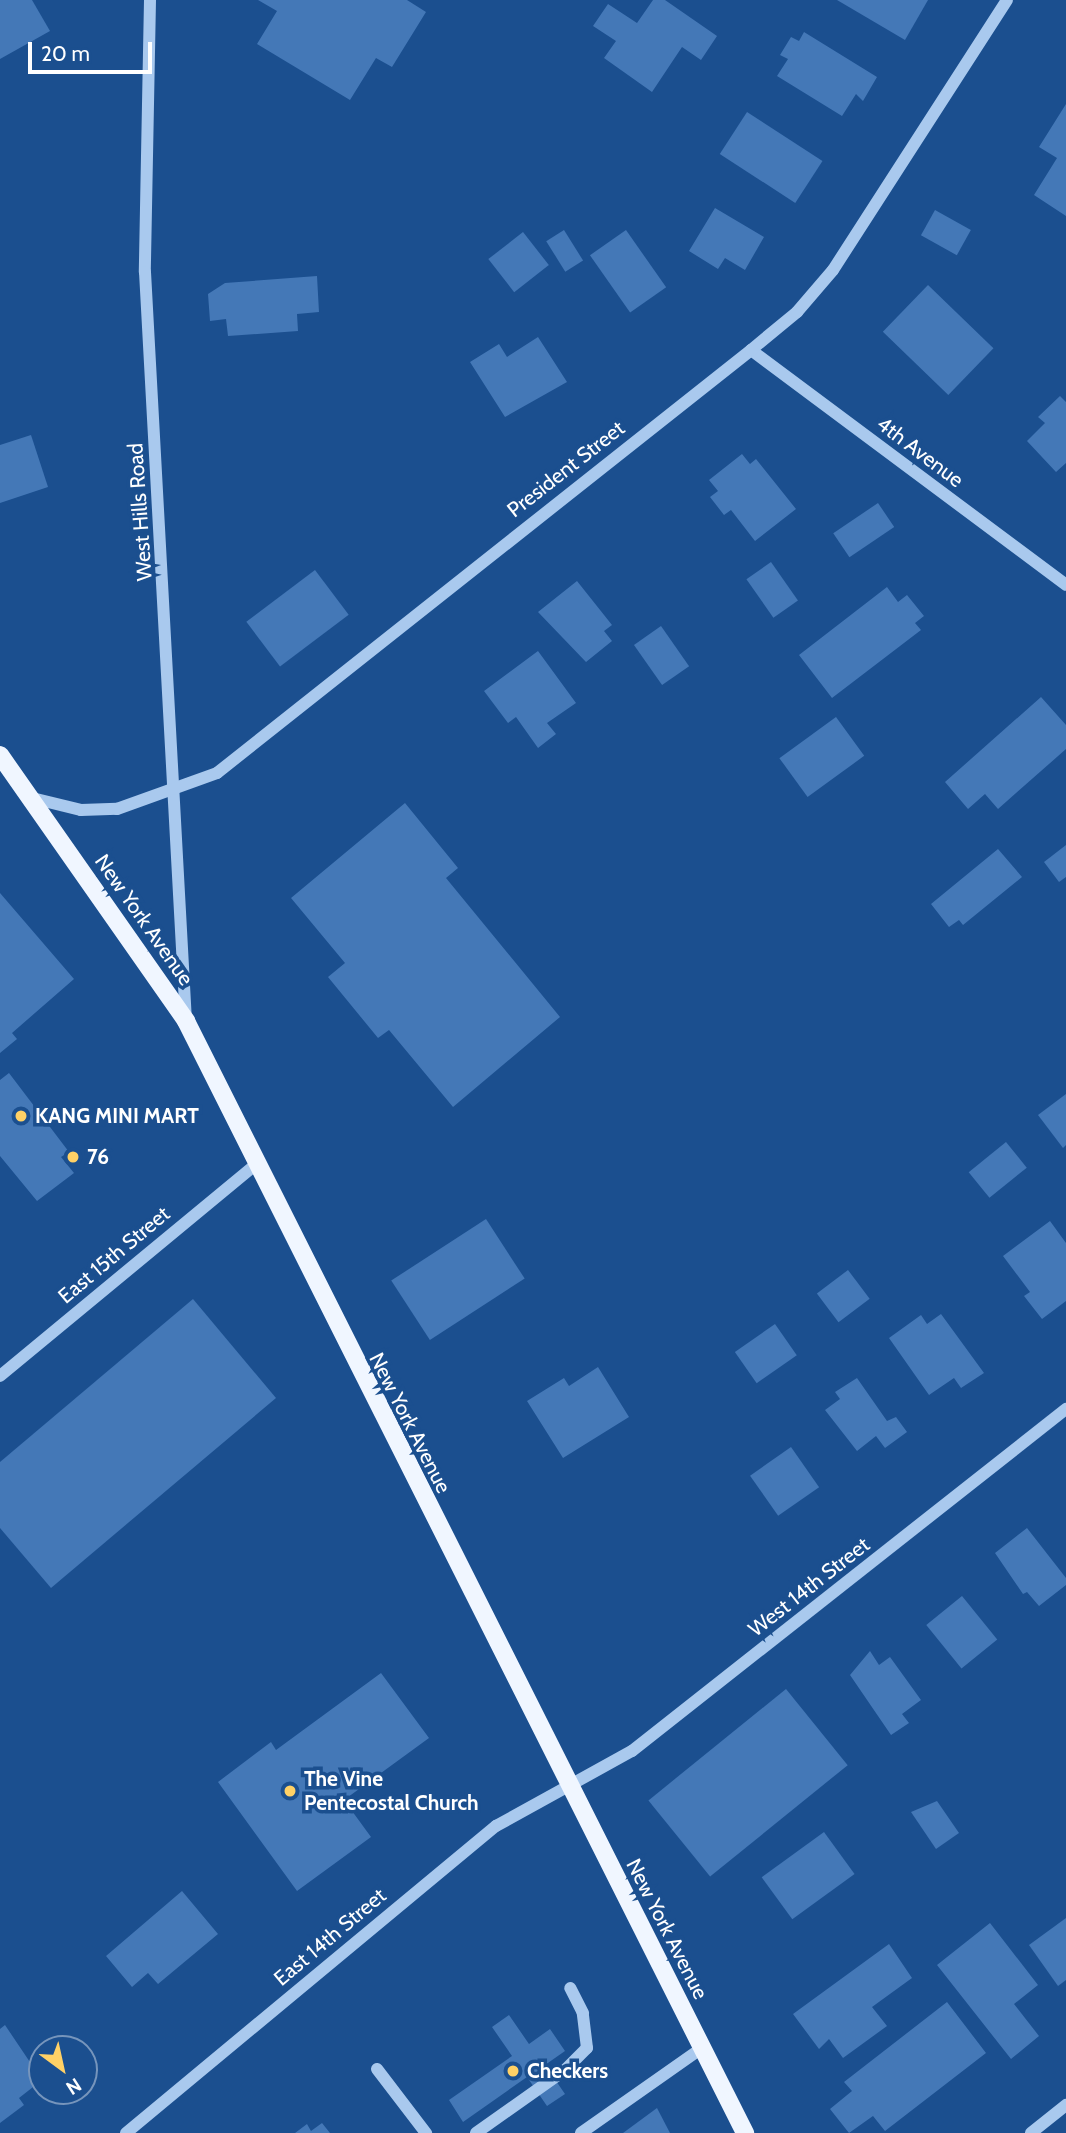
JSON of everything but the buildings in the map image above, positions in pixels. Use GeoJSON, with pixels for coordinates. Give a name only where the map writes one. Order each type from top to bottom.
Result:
{"type":"FeatureCollection","features":[{"type":"Feature","properties":{"kind":"main road","name":"New York Avenue"},"geometry":{"type":"LineString","coordinates":[[0,755],[186,1021],[255,1165],[745,2133]]}},
{"type":"Feature","properties":{"kind":"street","name":"West Hills Road"},"geometry":{"type":"LineString","coordinates":[[150,0],[145,272],[177,790],[186,1021]]}},
{"type":"Feature","properties":{"kind":"street","name":"President Street"},"geometry":{"type":"LineString","coordinates":[[32,798],[81,810],[117,809],[177,790],[217,773],[751,350],[797,312],[833,271],[1007,0]]}},
{"type":"Feature","properties":{"kind":"street","name":"4th Avenue"},"geometry":{"type":"LineString","coordinates":[[751,350],[1066,585]]}},
{"type":"Feature","properties":{"kind":"street","name":"East 15th Street"},"geometry":{"type":"LineString","coordinates":[[0,1376],[255,1165]]}},
{"type":"Feature","properties":{"kind":"street","name":"West 14th Street"},"geometry":{"type":"LineString","coordinates":[[568,1786],[632,1751],[1066,1409]]}},
{"type":"Feature","properties":{"kind":"street","name":"East 14th Street"},"geometry":{"type":"LineString","coordinates":[[126,2133],[496,1826],[568,1786]]}},
{"type":"Feature","properties":{"kind":"street"},"geometry":{"type":"LineString","coordinates":[[476,2133],[565,2070],[587,2048],[583,2013],[570,1988]]}},
{"type":"Feature","properties":{"kind":"street"},"geometry":{"type":"LineString","coordinates":[[581,2133],[702,2048]]}},
{"type":"Feature","properties":{"kind":"street"},"geometry":{"type":"LineString","coordinates":[[377,2069],[426,2133]]}},
{"type":"Feature","properties":{"kind":"street"},"geometry":{"type":"LineString","coordinates":[[1031,2133],[1066,2105]]}},
{"type":"Feature","properties":{"kind":"place","name":"KANG MINI MART"},"geometry":{"type":"Point","coordinates":[21,1116]}},
{"type":"Feature","properties":{"kind":"place","name":"76"},"geometry":{"type":"Point","coordinates":[73,1157]}},
{"type":"Feature","properties":{"kind":"place","name":"The Vine Pentecostal Church"},"geometry":{"type":"Point","coordinates":[290,1791]}},
{"type":"Feature","properties":{"kind":"place","name":"Checkers"},"geometry":{"type":"Point","coordinates":[513,2071]}}]}
